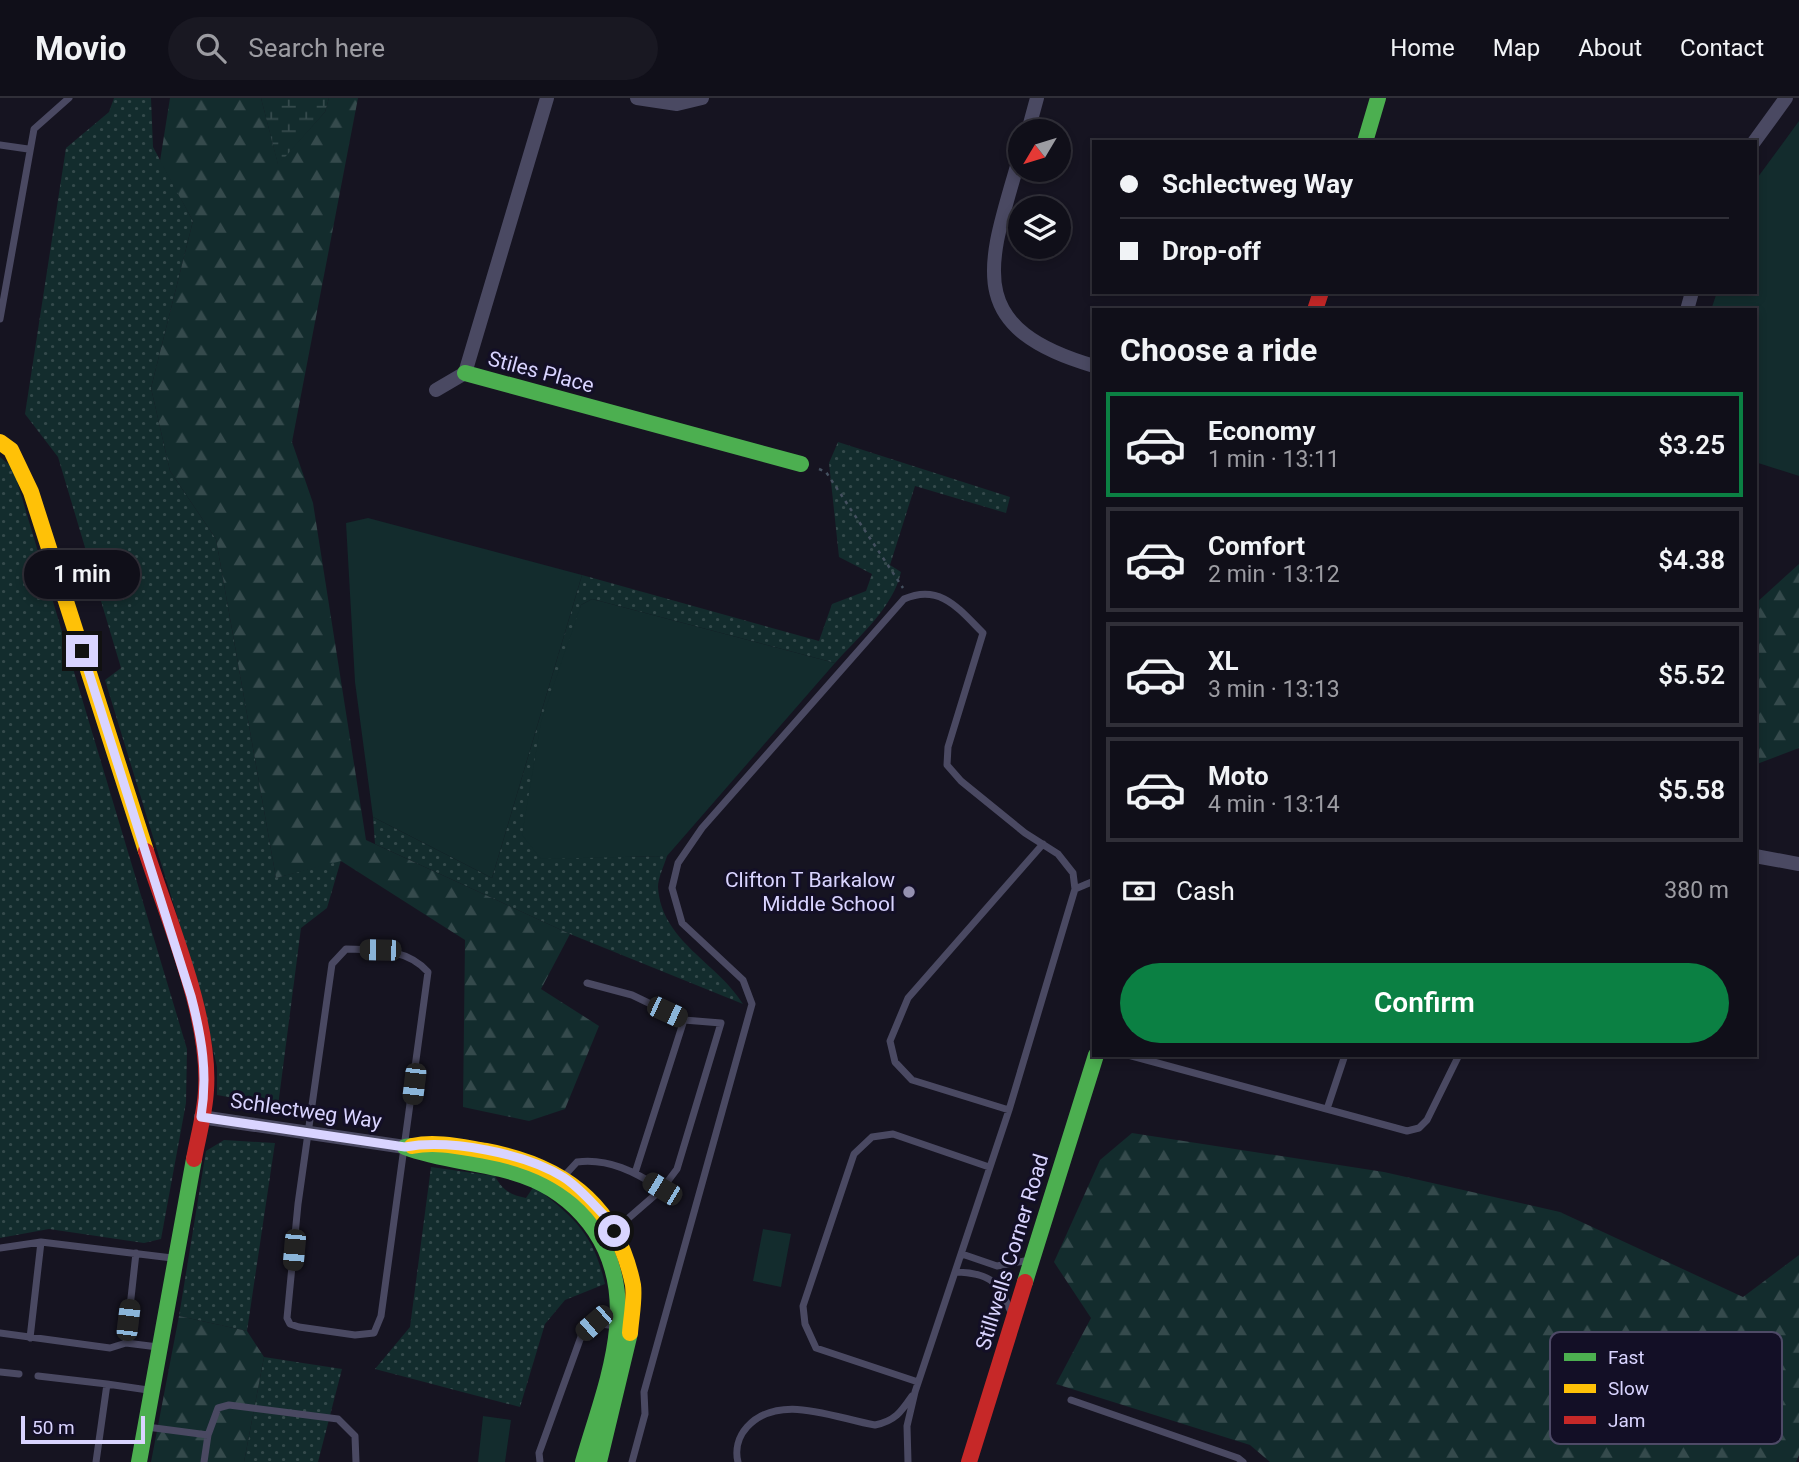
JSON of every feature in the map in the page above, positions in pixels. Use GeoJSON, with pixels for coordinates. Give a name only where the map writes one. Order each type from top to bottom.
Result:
{"type":"FeatureCollection","features":[{"type":"Feature","properties":{"kind":"street","name":"Stiles Place"},"geometry":{"type":"LineString","coordinates":[[547,98],[465,373],[801,464]]}},
{"type":"Feature","properties":{"kind":"street"},"geometry":{"type":"LineString","coordinates":[[637,98],[677,104],[702,98]]}},
{"type":"Feature","properties":{"kind":"street"},"geometry":{"type":"LineString","coordinates":[[1031,119],[1037,98]]}},
{"type":"Feature","properties":{"kind":"street"},"geometry":{"type":"LineString","coordinates":[[1366,140],[1378,98]]}},
{"type":"Feature","properties":{"kind":"street"},"geometry":{"type":"LineString","coordinates":[[1755,140],[1786,98]]}},
{"type":"Feature","properties":{"kind":"street"},"geometry":{"type":"LineString","coordinates":[[1013,182],[996,241],[993,261],[996,290],[1011,321],[1031,341],[1056,355],[1092,365]]}},
{"type":"Feature","properties":{"kind":"street"},"geometry":{"type":"LineString","coordinates":[[436,390],[465,373]]}},
{"type":"Feature","properties":{"kind":"street"},"geometry":{"type":"LineString","coordinates":[[0,442],[11,450],[31,492],[191,996],[205,1051],[206,1091],[139,1462]]}},
{"type":"Feature","properties":{"kind":"street"},"geometry":{"type":"LineString","coordinates":[[1757,856],[1799,864]]}},
{"type":"Feature","properties":{"kind":"street","name":"Stillwells Corner Road"},"geometry":{"type":"LineString","coordinates":[[969,1462],[1095,1057]]}},
{"type":"Feature","properties":{"kind":"street","name":"Schlectweg Way"},"geometry":{"type":"LineString","coordinates":[[201,1117],[405,1147],[429,1158],[492,1167],[534,1180],[565,1196],[607,1235],[633,1286],[599,1462]]}},
{"type":"Feature","properties":{"kind":"street","name":"Schlectweg Way"},"geometry":{"type":"LineString","coordinates":[[405,1147],[431,1142],[518,1157],[564,1177],[611,1222],[607,1235]]}},
{"type":"Feature","properties":{"kind":"street","name":"Schlectweg Way"},"geometry":{"type":"LineString","coordinates":[[583,1462],[611,1363],[625,1328]]}},
{"type":"Feature","properties":{"kind":"lane"},"geometry":{"type":"LineString","coordinates":[[0,319],[28,149],[34,129],[69,98]]}},
{"type":"Feature","properties":{"kind":"lane"},"geometry":{"type":"LineString","coordinates":[[0,145],[28,149]]}},
{"type":"Feature","properties":{"kind":"lane"},"geometry":{"type":"LineString","coordinates":[[632,1462],[645,1415],[648,1379],[752,1003],[743,980],[682,923],[672,888],[678,863],[702,828],[909,597],[920,592],[934,593],[958,608],[983,633],[947,747],[947,765],[961,781],[1068,864],[1073,873],[1075,889],[1009,1110],[915,1392],[907,1426],[908,1462]]}},
{"type":"Feature","properties":{"kind":"lane"},"geometry":{"type":"LineString","coordinates":[[1009,1110],[912,1080],[895,1062],[890,1041],[908,998],[1043,844]]}},
{"type":"Feature","properties":{"kind":"lane"},"geometry":{"type":"LineString","coordinates":[[1075,889],[1092,882]]}},
{"type":"Feature","properties":{"kind":"lane"},"geometry":{"type":"LineString","coordinates":[[346,949],[380,950],[416,958],[428,972],[405,1147],[377,1328],[374,1333],[355,1335],[299,1327],[290,1324],[287,1318],[308,1133],[332,964],[346,949]]}},
{"type":"Feature","properties":{"kind":"lane"},"geometry":{"type":"LineString","coordinates":[[587,983],[632,995],[684,1020],[721,1023],[677,1169],[662,1189],[607,1235]]}},
{"type":"Feature","properties":{"kind":"lane"},"geometry":{"type":"LineString","coordinates":[[635,1172],[684,1020]]}},
{"type":"Feature","properties":{"kind":"lane"},"geometry":{"type":"LineString","coordinates":[[1327,1109],[1344,1057]]}},
{"type":"Feature","properties":{"kind":"lane"},"geometry":{"type":"LineString","coordinates":[[1159,1058],[1327,1109],[1414,1130],[1427,1120],[1458,1057]]}},
{"type":"Feature","properties":{"kind":"lane"},"geometry":{"type":"LineString","coordinates":[[918,1382],[816,1348],[805,1324],[803,1306],[842,1185],[854,1154],[872,1137],[893,1134],[989,1167]]}},
{"type":"Feature","properties":{"kind":"lane"},"geometry":{"type":"LineString","coordinates":[[564,1177],[577,1162],[592,1160],[635,1172],[662,1189]]}},
{"type":"Feature","properties":{"kind":"lane"},"geometry":{"type":"LineString","coordinates":[[0,1248],[41,1242],[176,1258]]}},
{"type":"Feature","properties":{"kind":"lane"},"geometry":{"type":"LineString","coordinates":[[30,1338],[41,1242]]}},
{"type":"Feature","properties":{"kind":"lane"},"geometry":{"type":"LineString","coordinates":[[126,1343],[136,1253]]}},
{"type":"Feature","properties":{"kind":"lane"},"geometry":{"type":"LineString","coordinates":[[962,1254],[997,1266],[1031,1260]]}},
{"type":"Feature","properties":{"kind":"lane"},"geometry":{"type":"LineString","coordinates":[[956,1272],[986,1276],[1005,1297],[1013,1315]]}},
{"type":"Feature","properties":{"kind":"lane"},"geometry":{"type":"LineString","coordinates":[[540,1462],[539,1453],[582,1334],[594,1323],[625,1328]]}},
{"type":"Feature","properties":{"kind":"lane"},"geometry":{"type":"LineString","coordinates":[[0,1334],[110,1348],[126,1343],[160,1347]]}},
{"type":"Feature","properties":{"kind":"lane"},"geometry":{"type":"LineString","coordinates":[[0,1372],[19,1374]]}},
{"type":"Feature","properties":{"kind":"lane"},"geometry":{"type":"LineString","coordinates":[[38,1376],[152,1391]]}},
{"type":"Feature","properties":{"kind":"lane"},"geometry":{"type":"LineString","coordinates":[[96,1462],[107,1384]]}},
{"type":"Feature","properties":{"kind":"lane"},"geometry":{"type":"LineString","coordinates":[[738,1462],[735,1451],[744,1430],[759,1415],[782,1407],[875,1424],[889,1422],[898,1416],[915,1392]]}},
{"type":"Feature","properties":{"kind":"lane"},"geometry":{"type":"LineString","coordinates":[[1071,1400],[1243,1462]]}},
{"type":"Feature","properties":{"kind":"lane"},"geometry":{"type":"LineString","coordinates":[[204,1462],[208,1435],[218,1408],[229,1405],[338,1419],[355,1436],[356,1462]]}},
{"type":"Feature","properties":{"kind":"lane"},"geometry":{"type":"LineString","coordinates":[[145,1427],[208,1435]]}},
{"type":"Feature","properties":{"kind":"path"},"geometry":{"type":"LineString","coordinates":[[801,464],[826,472],[909,597]]}},
{"type":"Feature","properties":{"kind":"green space"},"geometry":{"type":"Polygon","coordinates":[[[114,98],[151,98],[153,147],[193,221],[151,388],[170,471],[216,539],[276,878],[341,860],[327,908],[301,928],[278,1106],[217,1095],[217,1067],[198,984],[105,680],[121,668],[58,457],[25,414],[66,148],[109,112],[114,98]]]}},
{"type":"Feature","properties":{"kind":"green space"},"geometry":{"type":"Polygon","coordinates":[[[170,98],[261,98],[278,164],[325,112],[329,98],[358,98],[292,442],[313,503],[366,840],[570,934],[541,989],[599,1026],[565,1109],[529,1121],[463,1107],[465,940],[341,861],[276,878],[216,539],[170,471],[151,388],[193,221],[160,161],[170,98]]]}},
{"type":"Feature","properties":{"kind":"green space"},"geometry":{"type":"Polygon","coordinates":[[[261,98],[329,98],[325,112],[278,165],[261,98]]]}},
{"type":"Feature","properties":{"kind":"green space"},"geometry":{"type":"Polygon","coordinates":[[[1799,121],[1799,476],[1757,463],[1757,308],[1712,308],[1716,294],[1757,294],[1757,178],[1799,121]]]}},
{"type":"Feature","properties":{"kind":"green space"},"geometry":{"type":"Polygon","coordinates":[[[838,442],[1010,497],[1006,513],[915,486],[890,565],[901,572],[897,585],[874,621],[835,663],[592,599],[581,605],[540,858],[667,856],[658,887],[661,906],[669,922],[743,1004],[570,934],[375,844],[373,817],[492,878],[582,575],[819,641],[832,604],[866,591],[872,574],[839,557],[829,463],[838,442]]]}},
{"type":"Feature","properties":{"kind":"green space"},"geometry":{"type":"Polygon","coordinates":[[[0,457],[13,468],[187,1049],[186,1103],[161,1239],[144,1243],[49,1229],[0,1238],[0,457]]]}},
{"type":"Feature","properties":{"kind":"green space"},"geometry":{"type":"Polygon","coordinates":[[[368,518],[582,575],[492,878],[373,817],[355,682],[346,523],[368,518]]]}},
{"type":"Feature","properties":{"kind":"green space"},"geometry":{"type":"Polygon","coordinates":[[[1799,564],[1799,748],[1757,764],[1757,602],[1799,564]]]}},
{"type":"Feature","properties":{"kind":"green space"},"geometry":{"type":"Polygon","coordinates":[[[592,599],[835,663],[667,856],[541,859],[522,835],[541,722],[581,605],[592,599]]]}},
{"type":"Feature","properties":{"kind":"green space"},"geometry":{"type":"Polygon","coordinates":[[[1132,1133],[1384,1172],[1560,1212],[1743,1297],[1799,1255],[1799,1455],[1796,1462],[1270,1462],[1250,1445],[1056,1384],[1091,1318],[1054,1262],[1100,1160],[1132,1133]]]}},
{"type":"Feature","properties":{"kind":"green space"},"geometry":{"type":"Polygon","coordinates":[[[224,1140],[275,1143],[247,1331],[179,1316],[206,1151],[224,1140]]]}},
{"type":"Feature","properties":{"kind":"green space"},"geometry":{"type":"Polygon","coordinates":[[[431,1167],[495,1176],[508,1191],[526,1198],[534,1186],[571,1217],[588,1239],[600,1266],[605,1284],[565,1300],[545,1324],[520,1407],[375,1369],[410,1327],[431,1167]]]}},
{"type":"Feature","properties":{"kind":"green space"},"geometry":{"type":"Polygon","coordinates":[[[763,1229],[791,1234],[781,1287],[753,1281],[763,1229]]]}},
{"type":"Feature","properties":{"kind":"green space"},"geometry":{"type":"Polygon","coordinates":[[[179,1316],[247,1331],[264,1357],[244,1462],[151,1462],[179,1316]]]}},
{"type":"Feature","properties":{"kind":"green space"},"geometry":{"type":"Polygon","coordinates":[[[264,1357],[342,1369],[318,1462],[244,1462],[264,1357]]]}},
{"type":"Feature","properties":{"kind":"green space"},"geometry":{"type":"Polygon","coordinates":[[[483,1416],[511,1420],[505,1462],[478,1462],[483,1416]]]}},
{"type":"Feature","properties":{"kind":"traffic: fast"},"geometry":{"type":"LineString","coordinates":[[1366,140],[1378,98]]}},
{"type":"Feature","properties":{"kind":"traffic: fast"},"geometry":{"type":"LineString","coordinates":[[465,373],[801,464]]}},
{"type":"Feature","properties":{"kind":"traffic: fast"},"geometry":{"type":"LineString","coordinates":[[1025,1282],[1095,1057]]}},
{"type":"Feature","properties":{"kind":"traffic: fast"},"geometry":{"type":"LineString","coordinates":[[412,1146],[405,1147],[534,1180],[568,1201],[595,1231],[609,1259],[616,1287],[618,1316],[609,1375],[583,1462]]}},
{"type":"Feature","properties":{"kind":"traffic: fast"},"geometry":{"type":"LineString","coordinates":[[139,1462],[194,1159]]}},
{"type":"Feature","properties":{"kind":"traffic: fast"},"geometry":{"type":"LineString","coordinates":[[599,1462],[630,1333]]}},
{"type":"Feature","properties":{"kind":"traffic: slow"},"geometry":{"type":"LineString","coordinates":[[0,442],[11,450],[31,492],[146,851]]}},
{"type":"Feature","properties":{"kind":"traffic: slow"},"geometry":{"type":"LineString","coordinates":[[412,1146],[449,1145],[514,1157],[562,1178],[582,1193],[600,1211],[614,1232],[625,1257],[633,1285],[630,1333]]}},
{"type":"Feature","properties":{"kind":"traffic: jam"},"geometry":{"type":"LineString","coordinates":[[1316,308],[1320,294]]}},
{"type":"Feature","properties":{"kind":"traffic: jam"},"geometry":{"type":"LineString","coordinates":[[146,851],[186,969],[202,1032],[206,1090],[194,1159]]}},
{"type":"Feature","properties":{"kind":"traffic: jam"},"geometry":{"type":"LineString","coordinates":[[969,1462],[1025,1282]]}},
{"type":"Feature","properties":{"kind":"place","name":"Clifton T Barkalow Middle School"},"geometry":{"type":"Point","coordinates":[909,892]}},
{"type":"Feature","properties":{"kind":"route"},"geometry":{"type":"LineString","coordinates":[[82,651],[191,996],[205,1051],[206,1091],[201,1117],[405,1147],[431,1142],[518,1157],[564,1177],[611,1222],[614,1231]]}}]}
